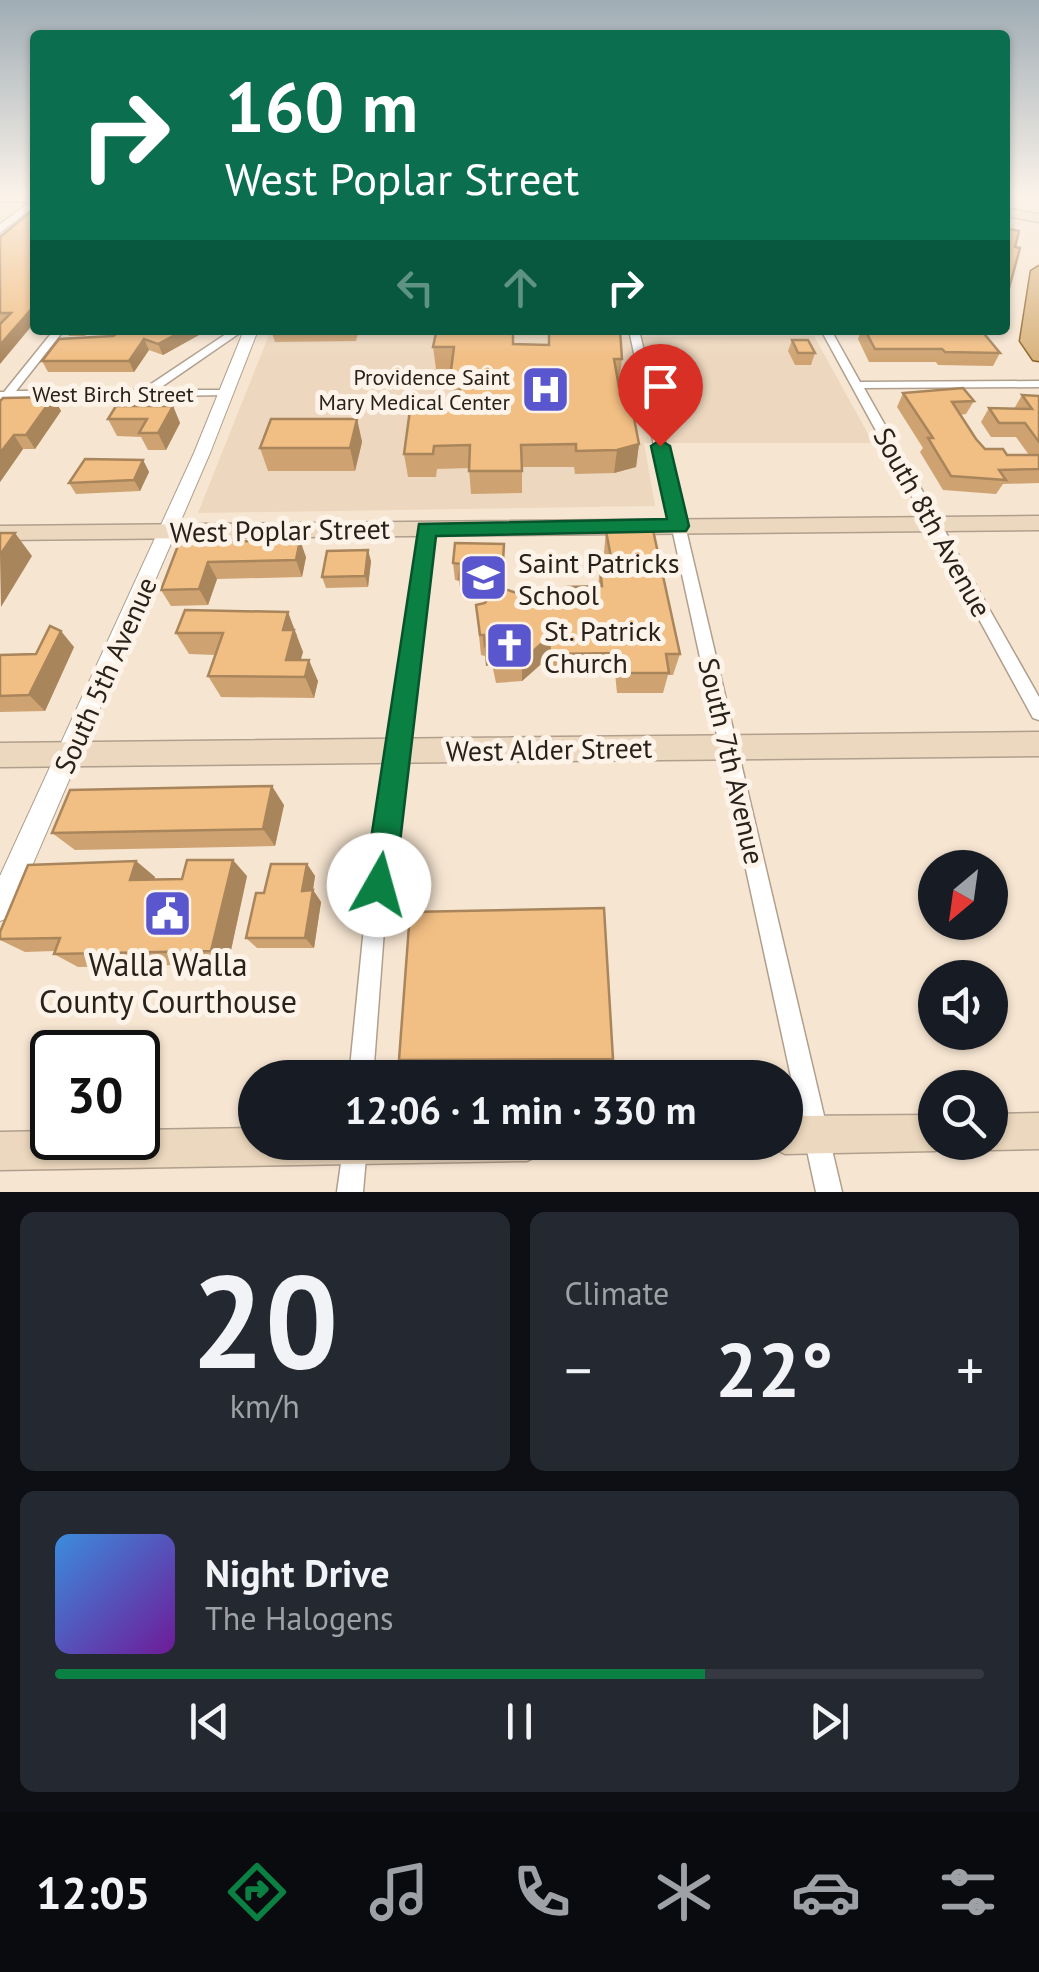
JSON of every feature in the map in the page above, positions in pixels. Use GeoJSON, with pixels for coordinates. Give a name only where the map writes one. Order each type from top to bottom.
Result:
{"type":"FeatureCollection","features":[{"type":"Feature","properties":{"kind":"main road"},"geometry":{"type":"LineString","coordinates":[[1038,279],[1028,332],[1039,356]]}},
{"type":"Feature","properties":{"kind":"main road","name":"West Poplar Street"},"geometry":{"type":"LineString","coordinates":[[0,533],[1039,522]]}},
{"type":"Feature","properties":{"kind":"main road","name":"West Alder Street"},"geometry":{"type":"LineString","coordinates":[[0,755],[1039,744]]}},
{"type":"Feature","properties":{"kind":"main road"},"geometry":{"type":"LineString","coordinates":[[1008,1132],[1039,1131]]}},
{"type":"Feature","properties":{"kind":"main road"},"geometry":{"type":"LineString","coordinates":[[803,1135],[918,1132]]}},
{"type":"Feature","properties":{"kind":"main road"},"geometry":{"type":"LineString","coordinates":[[0,1151],[238,1147]]}},
{"type":"Feature","properties":{"kind":"street"},"geometry":{"type":"LineString","coordinates":[[144,394],[232,335]]}},
{"type":"Feature","properties":{"kind":"street","name":"South 5th Avenue"},"geometry":{"type":"LineString","coordinates":[[0,907],[168,532],[249,335]]}},
{"type":"Feature","properties":{"kind":"street","name":"South 7th Avenue"},"geometry":{"type":"LineString","coordinates":[[635,335],[728,748],[786,1060]]}},
{"type":"Feature","properties":{"kind":"street","name":"South 8th Avenue"},"geometry":{"type":"LineString","coordinates":[[829,335],[1039,713]]}},
{"type":"Feature","properties":{"kind":"street"},"geometry":{"type":"LineString","coordinates":[[2,398],[56,339]]}},
{"type":"Feature","properties":{"kind":"street"},"geometry":{"type":"LineString","coordinates":[[857,385],[1039,384]]}},
{"type":"Feature","properties":{"kind":"street","name":"West Birch Street"},"geometry":{"type":"LineString","coordinates":[[2,398],[225,394]]}},
{"type":"Feature","properties":{"kind":"street"},"geometry":{"type":"LineString","coordinates":[[363,1060],[375,917],[426,529]]}},
{"type":"Feature","properties":{"kind":"street","name":"South 7th Avenue"},"geometry":{"type":"LineString","coordinates":[[803,1141],[829,1192]]}},
{"type":"Feature","properties":{"kind":"street"},"geometry":{"type":"LineString","coordinates":[[350,1192],[353,1160]]}},
{"type":"Feature","properties":{"kind":"shaded area","name":"Providence Saint Mary Medical Center"},"geometry":{"type":"Polygon","coordinates":[[[269,335],[814,336],[873,443],[644,443],[655,506],[198,513],[269,335]]]}},
{"type":"Feature","properties":{"kind":"building"},"geometry":{"type":"Polygon","coordinates":[[[0,251],[30,251],[30,311],[0,345],[0,324],[11,313],[0,313],[0,251]]]}},
{"type":"Feature","properties":{"kind":"building"},"geometry":{"type":"Polygon","coordinates":[[[1010,251],[1019,251],[1010,285],[1010,251]]]}},
{"type":"Feature","properties":{"kind":"building"},"geometry":{"type":"Polygon","coordinates":[[[175,335],[158,344],[144,339],[129,361],[42,361],[59,339],[175,335]]]}},
{"type":"Feature","properties":{"kind":"building"},"geometry":{"type":"Polygon","coordinates":[[[436,335],[513,335],[513,344],[549,345],[549,335],[620,335],[622,359],[614,359],[619,387],[628,387],[639,444],[617,450],[576,451],[576,444],[521,445],[522,471],[469,471],[470,445],[434,446],[433,454],[404,454],[410,410],[450,409],[445,403],[459,398],[462,376],[451,370],[454,347],[433,347],[436,335]]]}},
{"type":"Feature","properties":{"kind":"building"},"geometry":{"type":"Polygon","coordinates":[[[868,335],[985,335],[1000,353],[942,349],[875,349],[868,335]]]}},
{"type":"Feature","properties":{"kind":"building"},"geometry":{"type":"Polygon","coordinates":[[[792,340],[808,340],[815,353],[798,353],[792,340]]]}},
{"type":"Feature","properties":{"kind":"building"},"geometry":{"type":"Polygon","coordinates":[[[963,388],[974,401],[952,402],[985,449],[1003,449],[1007,455],[1039,455],[1039,469],[999,470],[1006,480],[951,476],[928,438],[933,438],[903,393],[963,388]]]}},
{"type":"Feature","properties":{"kind":"building"},"geometry":{"type":"Polygon","coordinates":[[[1022,395],[1039,396],[1039,442],[1025,423],[999,423],[989,408],[1032,409],[1022,395]]]}},
{"type":"Feature","properties":{"kind":"building"},"geometry":{"type":"Polygon","coordinates":[[[53,397],[26,435],[14,435],[0,453],[0,401],[53,397]]]}},
{"type":"Feature","properties":{"kind":"building"},"geometry":{"type":"Polygon","coordinates":[[[116,406],[173,406],[158,433],[139,433],[147,419],[108,419],[116,406]]]}},
{"type":"Feature","properties":{"kind":"building"},"geometry":{"type":"Polygon","coordinates":[[[271,419],[357,419],[350,448],[260,448],[271,419]]]}},
{"type":"Feature","properties":{"kind":"building"},"geometry":{"type":"Polygon","coordinates":[[[85,459],[143,460],[134,480],[69,483],[85,459]]]}},
{"type":"Feature","properties":{"kind":"building"},"geometry":{"type":"Polygon","coordinates":[[[653,530],[680,654],[666,654],[669,673],[621,673],[619,653],[550,654],[549,637],[522,661],[495,663],[491,644],[485,646],[484,635],[480,635],[476,605],[485,603],[495,586],[520,594],[527,602],[547,605],[547,598],[569,598],[568,587],[602,586],[600,568],[613,568],[606,531],[653,530]]]}},
{"type":"Feature","properties":{"kind":"building"},"geometry":{"type":"Polygon","coordinates":[[[0,533],[15,533],[0,555],[0,533]]]}},
{"type":"Feature","properties":{"kind":"building"},"geometry":{"type":"Polygon","coordinates":[[[300,540],[296,560],[208,562],[199,589],[161,590],[179,543],[300,540]]]}},
{"type":"Feature","properties":{"kind":"building"},"geometry":{"type":"Polygon","coordinates":[[[455,543],[504,544],[502,579],[459,579],[461,564],[453,563],[455,543]]]}},
{"type":"Feature","properties":{"kind":"building"},"geometry":{"type":"Polygon","coordinates":[[[368,550],[365,576],[322,577],[327,551],[368,550]]]}},
{"type":"Feature","properties":{"kind":"building"},"geometry":{"type":"Polygon","coordinates":[[[185,610],[288,612],[283,630],[294,630],[286,660],[309,660],[305,677],[208,676],[223,633],[176,633],[185,610]]]}},
{"type":"Feature","properties":{"kind":"building"},"geometry":{"type":"Polygon","coordinates":[[[50,626],[61,631],[29,695],[0,696],[0,655],[36,654],[50,626]]]}},
{"type":"Feature","properties":{"kind":"building"},"geometry":{"type":"Polygon","coordinates":[[[272,786],[263,829],[52,833],[70,790],[272,786]]]}},
{"type":"Feature","properties":{"kind":"building","name":"Walla Walla County Courthouse"},"geometry":{"type":"Polygon","coordinates":[[[187,860],[233,860],[211,951],[54,954],[60,938],[0,939],[28,865],[136,861],[130,880],[182,879],[187,860]]]}},
{"type":"Feature","properties":{"kind":"building"},"geometry":{"type":"Polygon","coordinates":[[[271,864],[307,864],[302,891],[313,890],[305,938],[246,938],[256,893],[264,893],[271,864]]]}},
{"type":"Feature","properties":{"kind":"building"},"geometry":{"type":"Polygon","coordinates":[[[604,908],[613,1059],[399,1060],[410,912],[604,908]]]}},
{"type":"Feature","properties":{"kind":"place","name":"Providence Saint Mary Medical Center"},"geometry":{"type":"Point","coordinates":[545,390]}},
{"type":"Feature","properties":{"kind":"place","name":"Saint Patricks School"},"geometry":{"type":"Point","coordinates":[483,578]}},
{"type":"Feature","properties":{"kind":"place","name":"St. Patrick Church"},"geometry":{"type":"Point","coordinates":[509,646]}},
{"type":"Feature","properties":{"kind":"place","name":"Walla Walla County Courthouse"},"geometry":{"type":"Point","coordinates":[168,914]}},
{"type":"Feature","properties":{"kind":"route"},"geometry":{"type":"LineString","coordinates":[[379,885],[426,529],[678,526],[660,446]]}}]}
